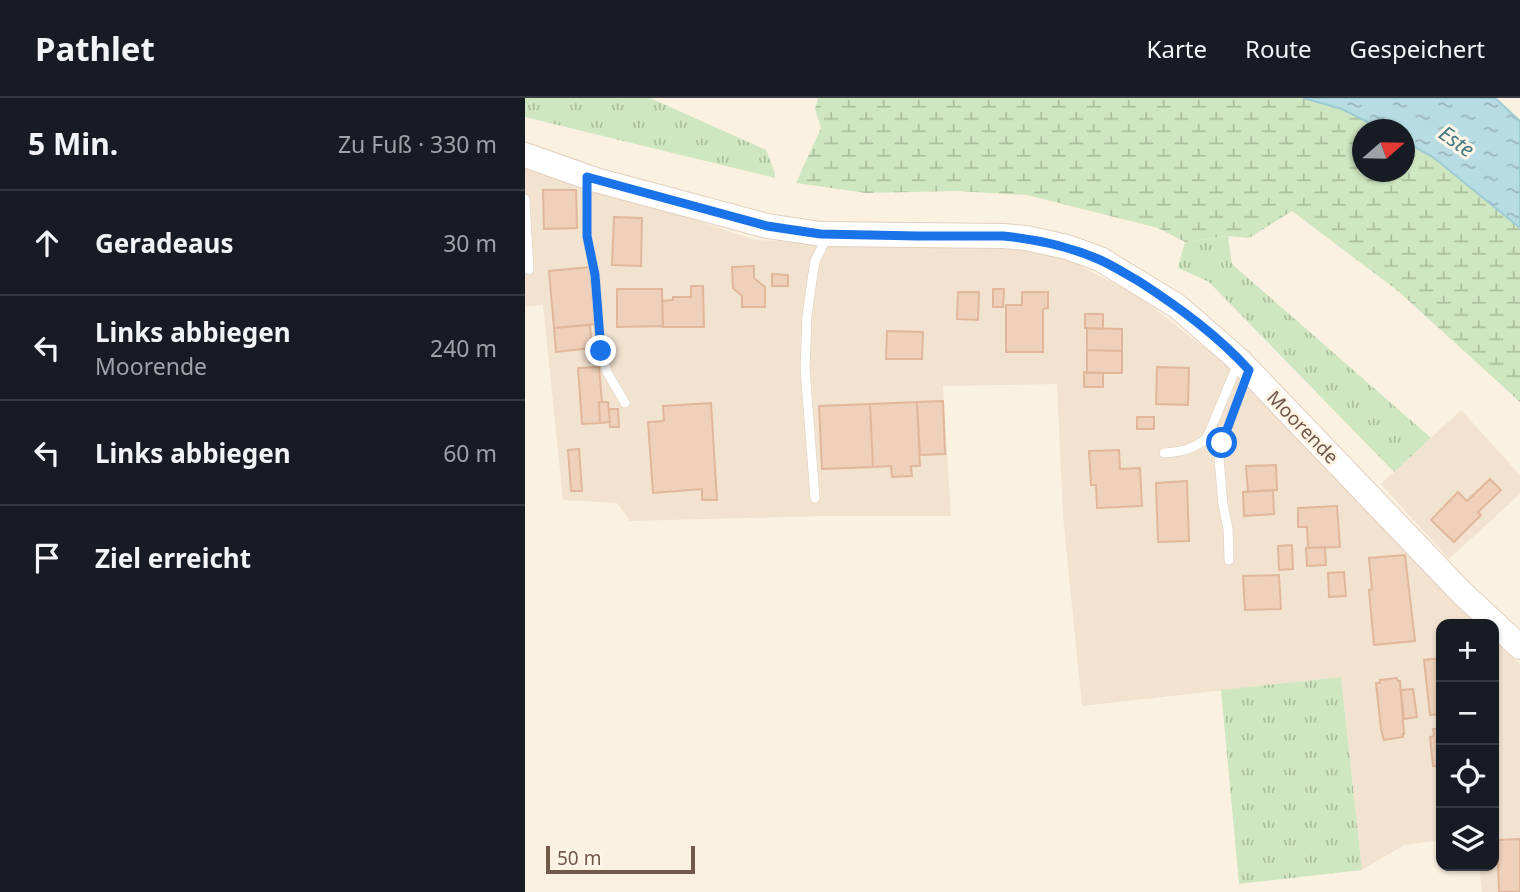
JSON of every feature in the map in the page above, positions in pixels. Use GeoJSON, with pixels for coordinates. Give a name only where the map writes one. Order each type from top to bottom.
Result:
{"type":"FeatureCollection","features":[{"type":"Feature","properties":{"kind":"street","name":"Moorende"},"geometry":{"type":"LineString","coordinates":[[525,155],[587,177],[767,226],[829,234],[1026,238],[1067,247],[1100,259],[1177,306],[1244,365],[1462,593],[1520,647]]}},
{"type":"Feature","properties":{"kind":"lane"},"geometry":{"type":"LineString","coordinates":[[587,177],[587,236],[595,275],[601,351],[607,372],[625,403]]}},
{"type":"Feature","properties":{"kind":"lane"},"geometry":{"type":"LineString","coordinates":[[525,199],[529,270]]}},
{"type":"Feature","properties":{"kind":"lane"},"geometry":{"type":"LineString","coordinates":[[815,498],[805,368],[807,316],[815,261],[829,234]]}},
{"type":"Feature","properties":{"kind":"lane"},"geometry":{"type":"LineString","coordinates":[[1164,453],[1181,452],[1198,446],[1207,438],[1244,365]]}},
{"type":"Feature","properties":{"kind":"lane"},"geometry":{"type":"LineString","coordinates":[[1229,561],[1219,458],[1244,365]]}},
{"type":"Feature","properties":{"kind":"shaded area"},"geometry":{"type":"Polygon","coordinates":[[[525,163],[755,240],[1050,250],[1138,296],[1222,361],[1472,619],[1436,619],[1436,841],[1404,845],[1362,870],[1341,677],[1082,706],[1063,516],[1057,384],[943,386],[951,516],[630,521],[617,503],[563,500],[543,305],[525,307],[525,163]]]}},
{"type":"Feature","properties":{"kind":"shaded area"},"geometry":{"type":"Polygon","coordinates":[[[1461,410],[1520,475],[1520,494],[1449,559],[1381,484],[1461,410]]]}},
{"type":"Feature","properties":{"kind":"shaded area"},"geometry":{"type":"Polygon","coordinates":[[[1499,646],[1520,664],[1520,892],[1482,892],[1480,871],[1499,871],[1499,646]]]}},
{"type":"Feature","properties":{"kind":"green space"},"geometry":{"type":"Polygon","coordinates":[[[525,98],[650,98],[766,150],[775,178],[525,117],[525,98]]]}},
{"type":"Feature","properties":{"kind":"green space"},"geometry":{"type":"Polygon","coordinates":[[[818,98],[1303,98],[1342,109],[1362,119],[1352,119],[1352,182],[1415,182],[1415,147],[1433,157],[1520,228],[1520,402],[1398,291],[1292,211],[1249,238],[1228,236],[1185,242],[1158,228],[1027,195],[956,191],[866,193],[796,183],[821,128],[815,109],[818,98]]]}},
{"type":"Feature","properties":{"kind":"green space"},"geometry":{"type":"Polygon","coordinates":[[[1228,236],[1232,264],[1431,438],[1394,472],[1209,282],[1178,268],[1185,242],[1228,236]]]}},
{"type":"Feature","properties":{"kind":"green space"},"geometry":{"type":"Polygon","coordinates":[[[1341,677],[1362,870],[1239,884],[1221,690],[1341,677]]]}},
{"type":"Feature","properties":{"kind":"water","name":"Este"},"geometry":{"type":"Polygon","coordinates":[[[1303,98],[1495,98],[1520,121],[1520,228],[1433,157],[1415,147],[1415,119],[1362,119],[1342,109],[1303,98]]]}},
{"type":"Feature","properties":{"kind":"building"},"geometry":{"type":"Polygon","coordinates":[[[543,190],[576,190],[577,228],[544,229],[543,190]]]}},
{"type":"Feature","properties":{"kind":"building"},"geometry":{"type":"Polygon","coordinates":[[[614,217],[642,218],[641,266],[612,265],[614,217]]]}},
{"type":"Feature","properties":{"kind":"building"},"geometry":{"type":"Polygon","coordinates":[[[754,266],[754,278],[765,287],[765,307],[742,307],[742,296],[733,288],[732,267],[754,266]]]}},
{"type":"Feature","properties":{"kind":"building"},"geometry":{"type":"Polygon","coordinates":[[[590,267],[595,324],[554,328],[549,271],[590,267]]]}},
{"type":"Feature","properties":{"kind":"building"},"geometry":{"type":"Polygon","coordinates":[[[772,274],[788,275],[788,286],[772,286],[772,274]]]}},
{"type":"Feature","properties":{"kind":"building"},"geometry":{"type":"Polygon","coordinates":[[[691,286],[703,286],[704,327],[663,327],[662,301],[673,300],[673,297],[691,297],[691,286]]]}},
{"type":"Feature","properties":{"kind":"building"},"geometry":{"type":"Polygon","coordinates":[[[617,289],[662,289],[663,326],[617,327],[617,289]]]}},
{"type":"Feature","properties":{"kind":"building"},"geometry":{"type":"Polygon","coordinates":[[[993,289],[1004,289],[1003,307],[993,307],[993,289]]]}},
{"type":"Feature","properties":{"kind":"building"},"geometry":{"type":"Polygon","coordinates":[[[958,292],[979,292],[978,320],[957,319],[958,292]]]}},
{"type":"Feature","properties":{"kind":"building"},"geometry":{"type":"Polygon","coordinates":[[[1022,292],[1048,292],[1048,308],[1043,309],[1043,352],[1006,352],[1006,305],[1022,305],[1022,292]]]}},
{"type":"Feature","properties":{"kind":"building"},"geometry":{"type":"Polygon","coordinates":[[[1085,314],[1103,314],[1103,329],[1085,328],[1085,314]]]}},
{"type":"Feature","properties":{"kind":"building"},"geometry":{"type":"Polygon","coordinates":[[[590,325],[592,348],[556,352],[554,328],[590,325]]]}},
{"type":"Feature","properties":{"kind":"building"},"geometry":{"type":"Polygon","coordinates":[[[1087,328],[1122,329],[1122,351],[1087,350],[1087,328]]]}},
{"type":"Feature","properties":{"kind":"building"},"geometry":{"type":"Polygon","coordinates":[[[887,331],[923,332],[922,359],[886,359],[887,331]]]}},
{"type":"Feature","properties":{"kind":"building"},"geometry":{"type":"Polygon","coordinates":[[[1087,350],[1122,351],[1122,373],[1087,373],[1087,350]]]}},
{"type":"Feature","properties":{"kind":"building"},"geometry":{"type":"Polygon","coordinates":[[[599,367],[602,402],[599,402],[600,423],[582,424],[578,368],[599,367]]]}},
{"type":"Feature","properties":{"kind":"building"},"geometry":{"type":"Polygon","coordinates":[[[1157,367],[1189,368],[1188,405],[1156,404],[1157,367]]]}},
{"type":"Feature","properties":{"kind":"building"},"geometry":{"type":"Polygon","coordinates":[[[1084,372],[1103,373],[1103,387],[1084,387],[1084,372]]]}},
{"type":"Feature","properties":{"kind":"building"},"geometry":{"type":"Polygon","coordinates":[[[943,401],[945,454],[920,455],[917,402],[943,401]]]}},
{"type":"Feature","properties":{"kind":"building"},"geometry":{"type":"Polygon","coordinates":[[[599,402],[608,402],[610,422],[600,423],[599,402]]]}},
{"type":"Feature","properties":{"kind":"building"},"geometry":{"type":"Polygon","coordinates":[[[917,402],[920,466],[911,466],[912,476],[892,477],[891,466],[873,467],[870,404],[917,402]]]}},
{"type":"Feature","properties":{"kind":"building"},"geometry":{"type":"Polygon","coordinates":[[[711,403],[717,500],[702,500],[702,489],[653,493],[648,422],[664,421],[663,406],[711,403]]]}},
{"type":"Feature","properties":{"kind":"building"},"geometry":{"type":"Polygon","coordinates":[[[870,404],[873,467],[822,469],[819,406],[870,404]]]}},
{"type":"Feature","properties":{"kind":"building"},"geometry":{"type":"Polygon","coordinates":[[[609,409],[618,409],[619,427],[610,427],[609,409]]]}},
{"type":"Feature","properties":{"kind":"building"},"geometry":{"type":"Polygon","coordinates":[[[1137,417],[1154,417],[1154,429],[1137,429],[1137,417]]]}},
{"type":"Feature","properties":{"kind":"building"},"geometry":{"type":"Polygon","coordinates":[[[579,449],[582,491],[571,491],[568,450],[579,449]]]}},
{"type":"Feature","properties":{"kind":"building"},"geometry":{"type":"Polygon","coordinates":[[[1119,450],[1120,469],[1140,468],[1142,506],[1097,508],[1096,485],[1091,485],[1089,451],[1119,450]]]}},
{"type":"Feature","properties":{"kind":"building"},"geometry":{"type":"Polygon","coordinates":[[[1276,465],[1277,490],[1248,492],[1246,466],[1276,465]]]}},
{"type":"Feature","properties":{"kind":"building"},"geometry":{"type":"Polygon","coordinates":[[[1490,479],[1501,490],[1478,512],[1481,515],[1454,542],[1431,520],[1458,492],[1467,501],[1490,479]]]}},
{"type":"Feature","properties":{"kind":"building"},"geometry":{"type":"Polygon","coordinates":[[[1187,481],[1189,541],[1158,542],[1156,483],[1187,481]]]}},
{"type":"Feature","properties":{"kind":"building"},"geometry":{"type":"Polygon","coordinates":[[[1273,490],[1274,514],[1244,516],[1243,492],[1273,490]]]}},
{"type":"Feature","properties":{"kind":"building"},"geometry":{"type":"Polygon","coordinates":[[[1337,506],[1340,547],[1308,548],[1307,527],[1298,527],[1298,508],[1337,506]]]}},
{"type":"Feature","properties":{"kind":"building"},"geometry":{"type":"Polygon","coordinates":[[[1292,545],[1293,569],[1279,570],[1278,546],[1292,545]]]}},
{"type":"Feature","properties":{"kind":"building"},"geometry":{"type":"Polygon","coordinates":[[[1325,547],[1326,565],[1307,566],[1306,548],[1325,547]]]}},
{"type":"Feature","properties":{"kind":"building"},"geometry":{"type":"Polygon","coordinates":[[[1405,555],[1415,641],[1374,645],[1369,558],[1405,555]]]}},
{"type":"Feature","properties":{"kind":"building"},"geometry":{"type":"Polygon","coordinates":[[[1344,572],[1346,596],[1329,597],[1328,573],[1344,572]]]}},
{"type":"Feature","properties":{"kind":"building"},"geometry":{"type":"Polygon","coordinates":[[[1279,575],[1281,609],[1245,610],[1243,576],[1279,575]]]}},
{"type":"Feature","properties":{"kind":"building"},"geometry":{"type":"Polygon","coordinates":[[[1436,659],[1436,714],[1430,715],[1424,660],[1436,659]]]}},
{"type":"Feature","properties":{"kind":"building"},"geometry":{"type":"Polygon","coordinates":[[[1397,678],[1400,681],[1404,734],[1403,737],[1384,740],[1376,683],[1397,678]]]}},
{"type":"Feature","properties":{"kind":"building"},"geometry":{"type":"Polygon","coordinates":[[[1413,689],[1417,717],[1404,719],[1401,690],[1413,689]]]}},
{"type":"Feature","properties":{"kind":"building"},"geometry":{"type":"Polygon","coordinates":[[[1433,729],[1436,729],[1436,766],[1433,766],[1430,737],[1434,736],[1433,729]]]}},
{"type":"Feature","properties":{"kind":"building"},"geometry":{"type":"Polygon","coordinates":[[[1520,839],[1520,892],[1499,892],[1499,840],[1520,839]]]}},
{"type":"Feature","properties":{"kind":"route"},"geometry":{"type":"LineString","coordinates":[[601,351],[595,275],[587,236],[587,177],[767,226],[821,234],[1026,238],[1067,247],[1100,259],[1177,306],[1219,340],[1249,370],[1222,443]]}}]}
